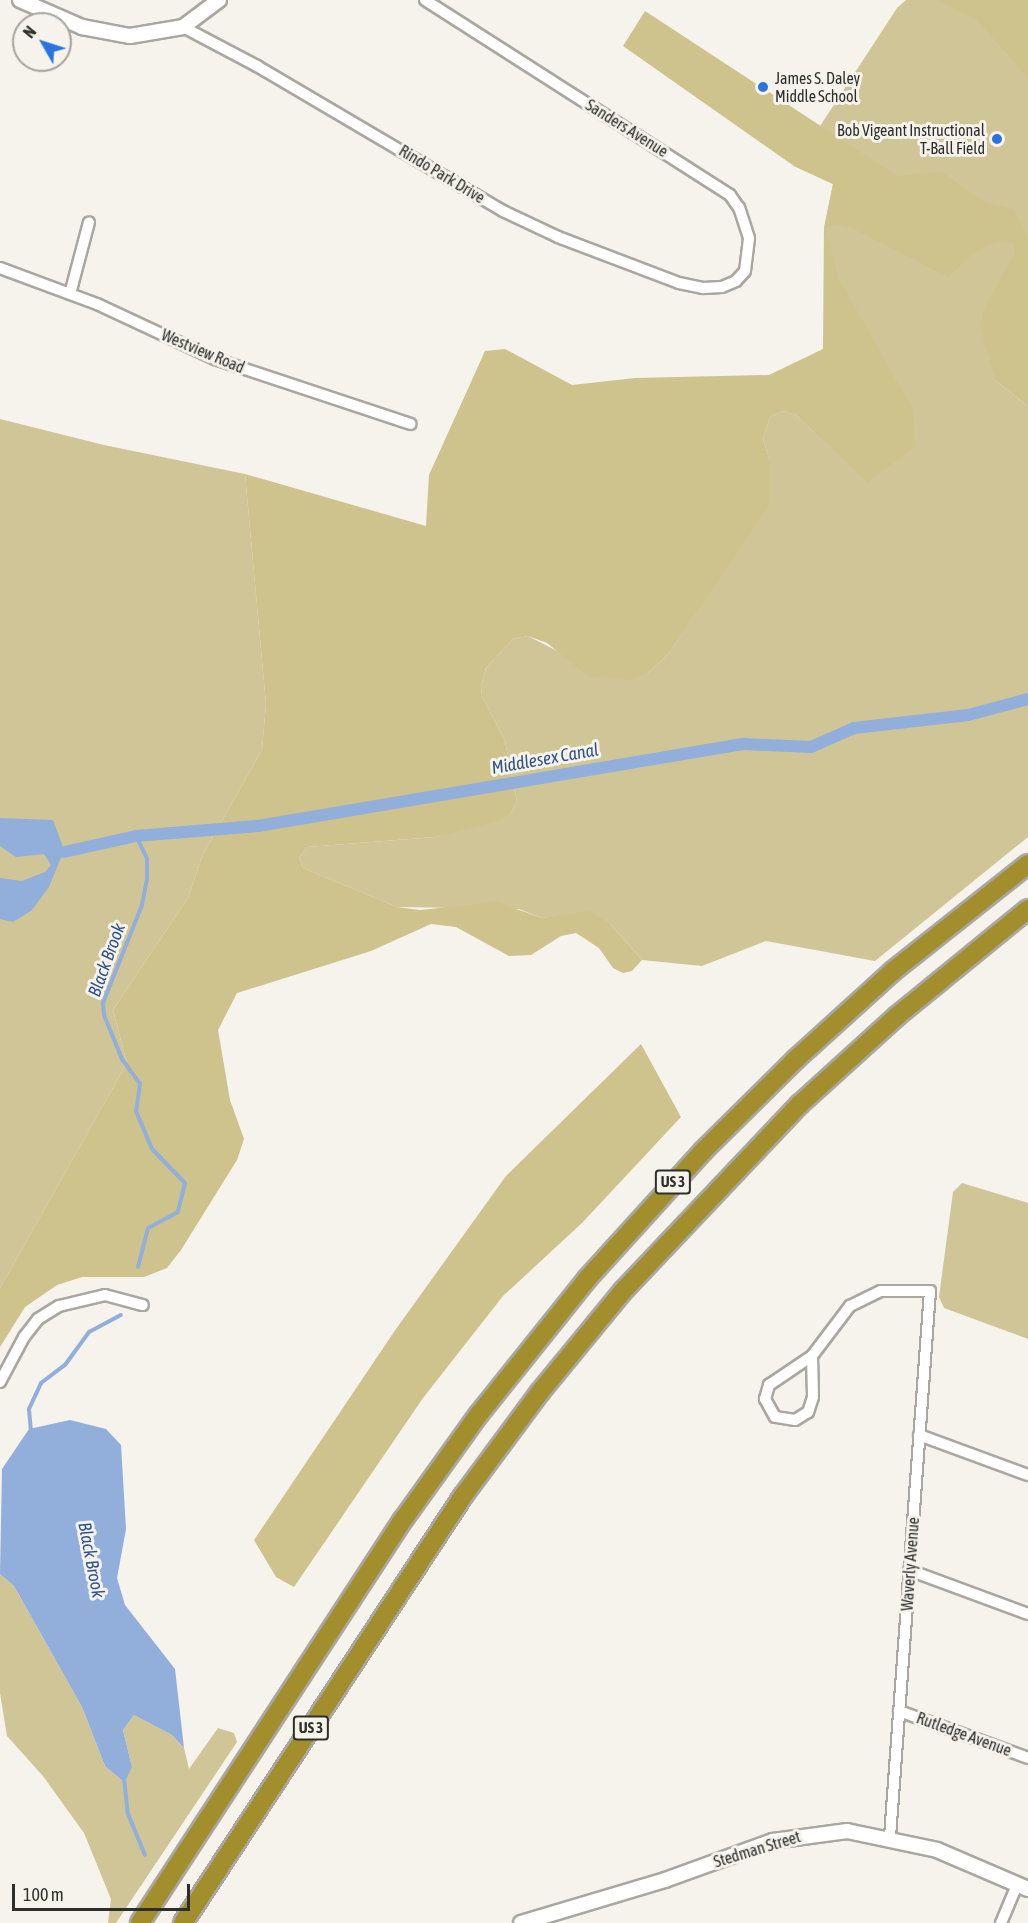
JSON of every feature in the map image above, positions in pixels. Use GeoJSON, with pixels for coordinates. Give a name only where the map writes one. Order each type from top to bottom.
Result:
{"type":"FeatureCollection","features":[{"type":"Feature","properties":{"kind":"highway","name":"US 3"},"geometry":{"type":"LineString","coordinates":[[140,1923],[403,1520],[479,1414],[587,1279],[703,1151],[796,1059],[893,971],[1028,864]]}},
{"type":"Feature","properties":{"kind":"highway","name":"US 3"},"geometry":{"type":"LineString","coordinates":[[183,1923],[444,1523],[540,1392],[616,1300],[710,1196],[808,1096],[905,1009],[1028,909]]}},
{"type":"Feature","properties":{"kind":"main road"},"geometry":{"type":"LineString","coordinates":[[20,0],[67,22],[114,35],[158,34],[183,27],[219,0]]}},
{"type":"Feature","properties":{"kind":"main road","name":"Stedman Street"},"geometry":{"type":"LineString","coordinates":[[521,1923],[665,1880],[795,1835],[848,1831],[890,1837],[937,1850],[1023,1887]]}},
{"type":"Feature","properties":{"kind":"street","name":"Sanders Avenue"},"geometry":{"type":"LineString","coordinates":[[425,0],[729,195],[745,222],[748,257],[736,281],[715,288]]}},
{"type":"Feature","properties":{"kind":"street","name":"Rindo Park Drive"},"geometry":{"type":"LineString","coordinates":[[183,27],[528,224],[679,283],[715,288]]}},
{"type":"Feature","properties":{"kind":"street"},"geometry":{"type":"LineString","coordinates":[[70,294],[89,222]]}},
{"type":"Feature","properties":{"kind":"street","name":"Westview Road"},"geometry":{"type":"LineString","coordinates":[[0,268],[70,294],[215,360],[410,424]]}},
{"type":"Feature","properties":{"kind":"street","name":"Waverly Avenue"},"geometry":{"type":"LineString","coordinates":[[812,1356],[838,1317],[864,1297],[897,1289],[930,1291],[890,1837]]}},
{"type":"Feature","properties":{"kind":"street"},"geometry":{"type":"LineString","coordinates":[[0,1382],[24,1337],[38,1319],[59,1306],[105,1295],[142,1305]]}},
{"type":"Feature","properties":{"kind":"street"},"geometry":{"type":"LineString","coordinates":[[812,1356],[813,1397],[808,1412],[795,1420],[776,1417],[765,1399],[769,1385],[812,1356]]}},
{"type":"Feature","properties":{"kind":"street"},"geometry":{"type":"LineString","coordinates":[[919,1435],[1028,1475]]}},
{"type":"Feature","properties":{"kind":"street"},"geometry":{"type":"LineString","coordinates":[[909,1570],[1028,1614]]}},
{"type":"Feature","properties":{"kind":"street","name":"Rutledge Avenue"},"geometry":{"type":"LineString","coordinates":[[899,1710],[1028,1758]]}},
{"type":"Feature","properties":{"kind":"street"},"geometry":{"type":"LineString","coordinates":[[1001,1923],[1023,1887]]}},
{"type":"Feature","properties":{"kind":"shaded area"},"geometry":{"type":"Polygon","coordinates":[[[906,0],[1028,0],[1028,259],[996,381],[1028,406],[1028,837],[875,961],[766,941],[702,966],[642,960],[611,925],[561,916],[542,918],[519,909],[397,907],[303,868],[299,858],[307,847],[435,837],[510,814],[517,802],[505,741],[482,696],[481,686],[486,668],[513,639],[528,636],[563,654],[648,673],[669,653],[712,588],[770,461],[763,439],[770,417],[783,411],[796,415],[867,481],[839,279],[826,243],[824,228],[833,184],[794,166],[897,8],[906,0]]]}},
{"type":"Feature","properties":{"kind":"shaded area"},"geometry":{"type":"Polygon","coordinates":[[[937,0],[1028,0],[1028,78],[978,21],[937,0]]]}},
{"type":"Feature","properties":{"kind":"shaded area"},"geometry":{"type":"Polygon","coordinates":[[[645,11],[897,176],[942,172],[982,201],[1014,210],[1028,237],[1028,406],[996,381],[980,327],[985,306],[1015,253],[1013,243],[996,242],[974,253],[948,277],[852,228],[835,224],[825,228],[839,279],[913,410],[915,447],[867,482],[796,415],[783,411],[770,417],[763,439],[770,461],[770,503],[669,653],[648,673],[629,680],[588,676],[547,643],[528,636],[513,639],[486,668],[481,686],[482,696],[505,741],[517,802],[510,814],[498,821],[435,837],[307,847],[299,858],[303,868],[397,907],[420,910],[497,902],[542,918],[590,911],[611,925],[642,960],[632,971],[623,973],[613,968],[599,948],[576,933],[561,936],[531,955],[509,956],[456,927],[431,924],[371,951],[237,993],[218,1030],[230,1100],[244,1139],[237,1160],[181,1250],[167,1268],[144,1277],[82,1277],[57,1285],[25,1307],[0,1347],[0,1288],[127,1063],[113,1010],[188,898],[203,854],[262,750],[266,704],[245,474],[426,526],[429,475],[485,351],[505,349],[572,385],[635,378],[769,375],[823,349],[824,228],[833,184],[794,166],[623,46],[645,11]]]}},
{"type":"Feature","properties":{"kind":"shaded area"},"geometry":{"type":"Polygon","coordinates":[[[0,419],[104,445],[245,474],[266,704],[262,750],[203,854],[188,898],[113,1010],[127,1063],[0,1288],[0,419]]]}},
{"type":"Feature","properties":{"kind":"shaded area"},"geometry":{"type":"Polygon","coordinates":[[[641,1044],[681,1117],[582,1223],[503,1296],[423,1398],[294,1587],[276,1577],[254,1540],[396,1329],[506,1176],[641,1044]]]}},
{"type":"Feature","properties":{"kind":"shaded area"},"geometry":{"type":"Polygon","coordinates":[[[962,1183],[1028,1203],[1028,1339],[944,1308],[939,1297],[953,1192],[962,1183]]]}},
{"type":"Feature","properties":{"kind":"shaded area"},"geometry":{"type":"Polygon","coordinates":[[[0,1574],[14,1586],[82,1707],[105,1766],[125,1783],[132,1767],[123,1730],[134,1715],[172,1735],[184,1748],[189,1769],[218,1728],[234,1733],[237,1742],[116,1923],[108,1923],[111,1899],[84,1833],[43,1776],[7,1736],[0,1693],[0,1574]]]}},
{"type":"Feature","properties":{"kind":"water"},"geometry":{"type":"Polygon","coordinates":[[[0,818],[53,820],[64,850],[49,887],[32,910],[13,922],[0,919],[0,878],[22,881],[45,872],[51,865],[44,854],[16,857],[0,846],[0,818]]]}},
{"type":"Feature","properties":{"kind":"water"},"geometry":{"type":"Polygon","coordinates":[[[70,1420],[106,1429],[121,1445],[126,1529],[117,1578],[125,1605],[175,1669],[184,1748],[172,1735],[134,1715],[123,1730],[132,1767],[125,1783],[105,1766],[82,1707],[14,1586],[0,1574],[2,1469],[29,1429],[70,1420]]]}},
{"type":"Feature","properties":{"kind":"waterway","name":"Middlesex Canal"},"geometry":{"type":"LineString","coordinates":[[64,852],[136,836],[258,826],[744,744],[811,747],[854,728],[968,715],[1028,699]]}},
{"type":"Feature","properties":{"kind":"waterway","name":"Black Brook"},"geometry":{"type":"LineString","coordinates":[[136,836],[147,859],[147,879],[142,905],[103,1003],[104,1015],[122,1059],[140,1084],[136,1111],[152,1149],[185,1183],[178,1212],[148,1228],[138,1267]]}},
{"type":"Feature","properties":{"kind":"waterway","name":"Black Brook"},"geometry":{"type":"LineString","coordinates":[[31,1432],[29,1409],[41,1383],[65,1365],[89,1332],[121,1315]]}},
{"type":"Feature","properties":{"kind":"waterway","name":"Black Brook"},"geometry":{"type":"LineString","coordinates":[[124,1778],[128,1814],[145,1855]]}},
{"type":"Feature","properties":{"kind":"place","name":"James S. Daley Middle School"},"geometry":{"type":"Point","coordinates":[763,87]}},
{"type":"Feature","properties":{"kind":"place","name":"Bob Vigeant Instructional T-Ball Field"},"geometry":{"type":"Point","coordinates":[997,139]}}]}
